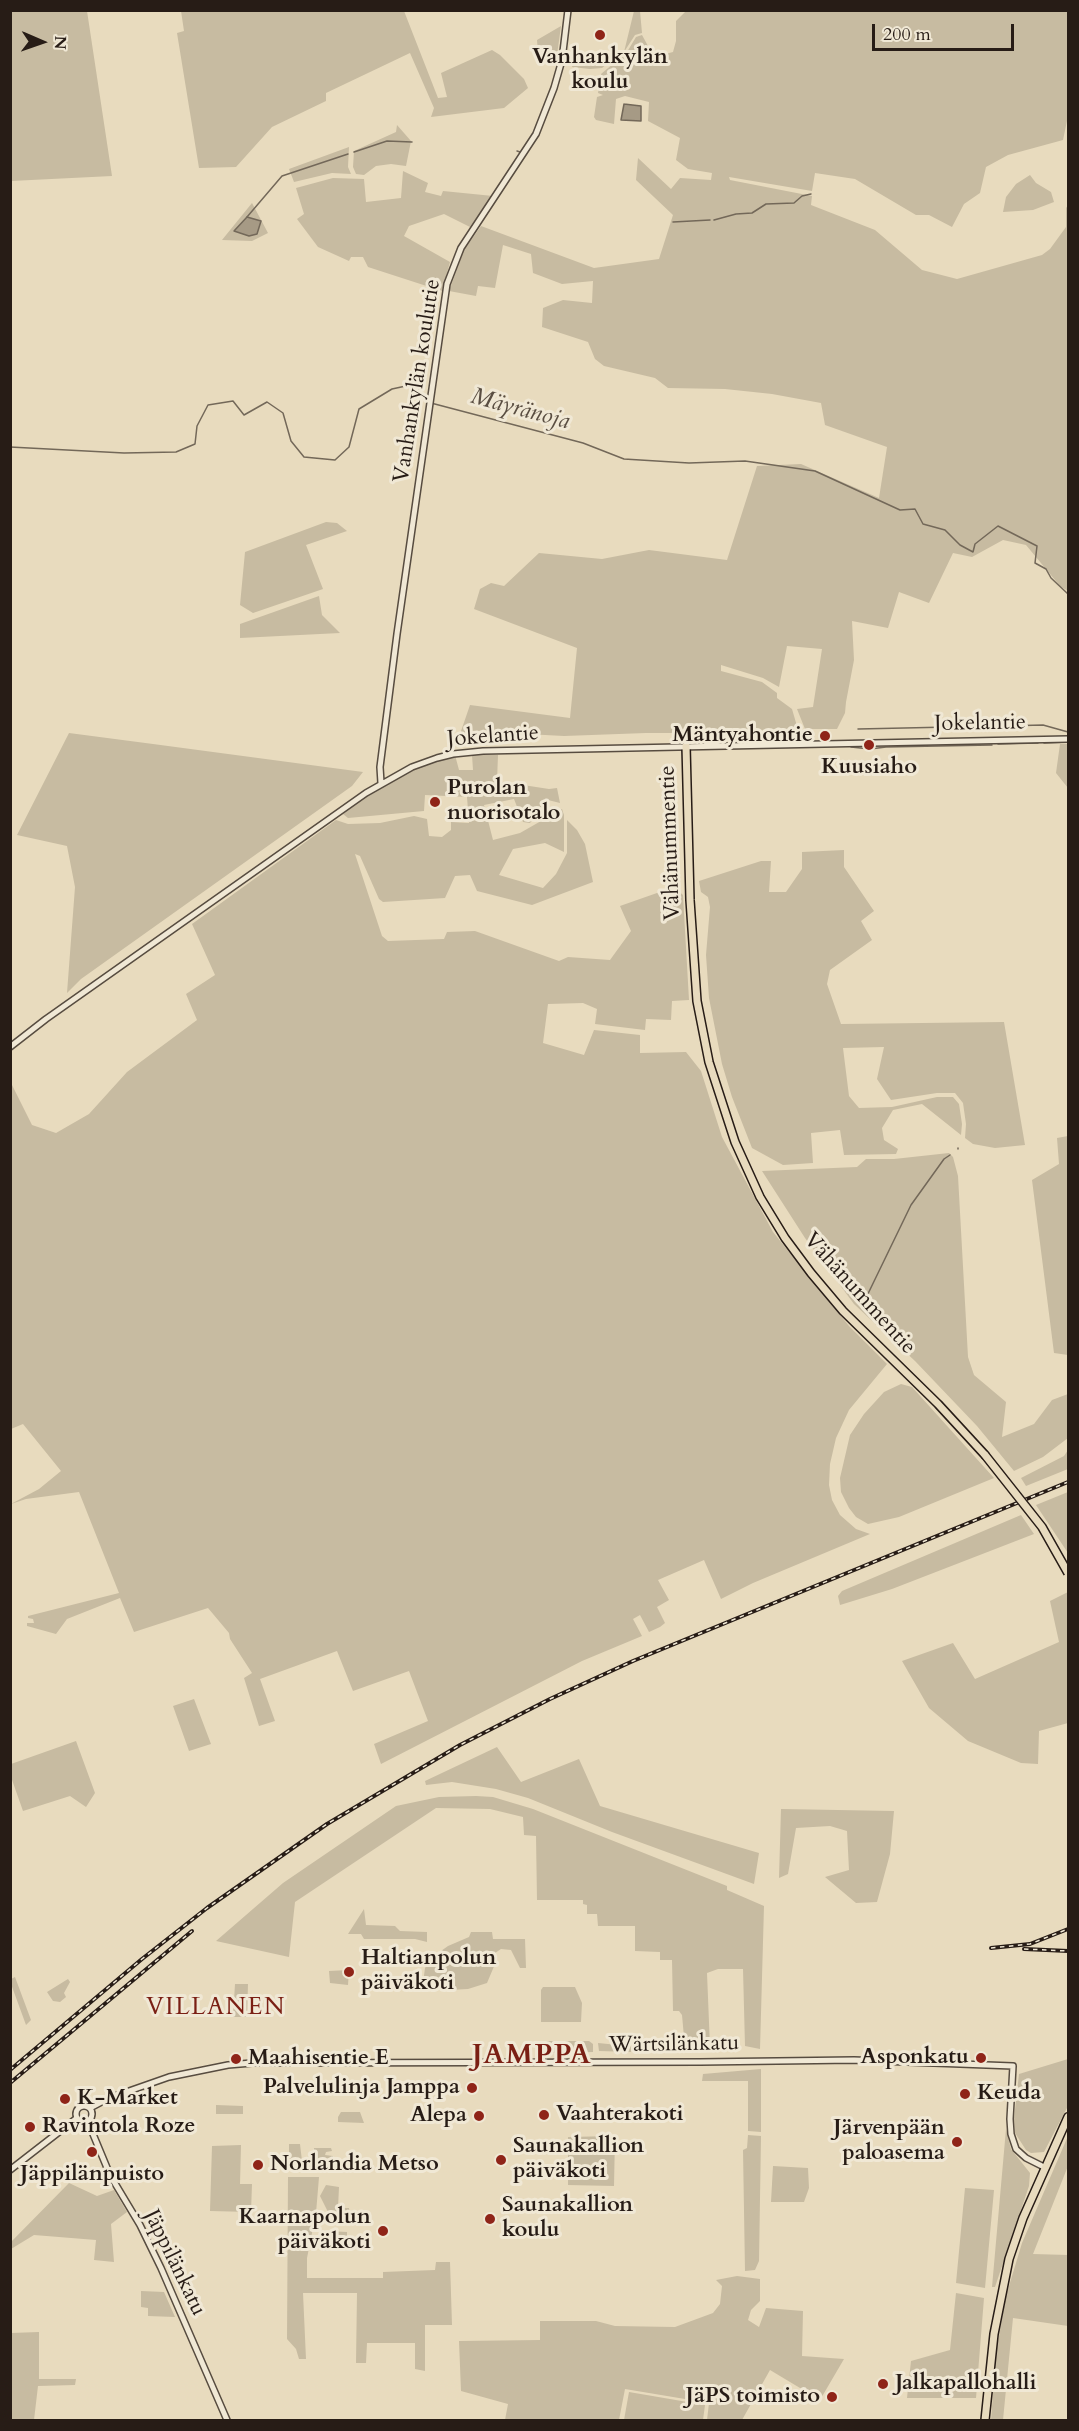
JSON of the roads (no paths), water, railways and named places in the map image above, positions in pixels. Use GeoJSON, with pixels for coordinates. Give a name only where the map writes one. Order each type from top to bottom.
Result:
{"type":"FeatureCollection","features":[{"type":"Feature","properties":{"kind":"main road","name":"Vähänummentie"},"geometry":{"type":"LineString","coordinates":[[687,746],[690,900],[697,1001],[709,1062],[735,1142],[760,1197],[785,1238],[843,1311],[938,1404],[985,1455],[1042,1527],[1068,1573]]}},
{"type":"Feature","properties":{"kind":"main road"},"geometry":{"type":"LineString","coordinates":[[985,2421],[994,2334],[1003,2282],[1023,2218],[1068,2116]]}},
{"type":"Feature","properties":{"kind":"street","name":"Vanhankylän koulutie"},"geometry":{"type":"LineString","coordinates":[[381,783],[382,749],[427,411],[447,284],[461,249],[536,134],[562,60],[568,10]]}},
{"type":"Feature","properties":{"kind":"street","name":"Jokelantie"},"geometry":{"type":"LineString","coordinates":[[10,1047],[46,1019],[381,783],[412,767],[453,754],[483,751],[687,746],[1068,739]]}},
{"type":"Feature","properties":{"kind":"street","name":"Wärtsilänkatu"},"geometry":{"type":"LineString","coordinates":[[90,2108],[109,2098],[169,2077],[228,2065],[252,2063],[854,2060],[1013,2066],[1011,2134],[1016,2149],[1026,2158],[1044,2167]]}},
{"type":"Feature","properties":{"kind":"street"},"geometry":{"type":"LineString","coordinates":[[85,2106],[90,2108],[93,2116],[88,2122],[81,2122],[76,2112],[85,2106]]}},
{"type":"Feature","properties":{"kind":"street"},"geometry":{"type":"LineString","coordinates":[[10,2170],[77,2118]]}},
{"type":"Feature","properties":{"kind":"street","name":"Jäppilänkatu"},"geometry":{"type":"LineString","coordinates":[[88,2122],[110,2175],[140,2225],[165,2277],[227,2421]]}},
{"type":"Feature","properties":{"kind":"waterway"},"geometry":{"type":"LineString","coordinates":[[354,152],[387,141],[412,142]]}},
{"type":"Feature","properties":{"kind":"waterway"},"geometry":{"type":"LineString","coordinates":[[247,217],[282,176],[348,154]]}},
{"type":"Feature","properties":{"kind":"waterway"},"geometry":{"type":"LineString","coordinates":[[714,220],[736,214],[752,213],[766,204],[794,203],[802,196],[811,194]]}},
{"type":"Feature","properties":{"kind":"waterway"},"geometry":{"type":"LineString","coordinates":[[673,222],[710,220]]}},
{"type":"Feature","properties":{"kind":"waterway","name":"Mäyränoja"},"geometry":{"type":"LineString","coordinates":[[10,447],[124,453],[176,452],[195,444],[197,426],[208,405],[233,401],[244,415],[267,402],[283,413],[291,441],[304,457],[335,460],[349,447],[359,409],[392,389],[415,384],[427,402]]}},
{"type":"Feature","properties":{"kind":"waterway","name":"Mäyränoja"},"geometry":{"type":"LineString","coordinates":[[431,403],[583,443],[624,459],[689,463],[745,461],[815,471],[900,510],[915,509],[923,524],[945,530],[960,545],[973,552],[975,544],[998,526],[1037,546],[1035,563],[1046,569],[1051,578],[1068,594]]}},
{"type":"Feature","properties":{"kind":"waterway"},"geometry":{"type":"LineString","coordinates":[[1003,726],[1043,725],[1068,732]]}},
{"type":"Feature","properties":{"kind":"waterway"},"geometry":{"type":"LineString","coordinates":[[858,729],[996,726]]}},
{"type":"Feature","properties":{"kind":"waterway"},"geometry":{"type":"LineString","coordinates":[[1044,743],[1068,742]]}},
{"type":"Feature","properties":{"kind":"waterway"},"geometry":{"type":"LineString","coordinates":[[998,744],[1038,743]]}},
{"type":"Feature","properties":{"kind":"waterway"},"geometry":{"type":"LineString","coordinates":[[851,747],[870,749],[992,745]]}},
{"type":"Feature","properties":{"kind":"waterway"},"geometry":{"type":"LineString","coordinates":[[864,1302],[911,1205],[944,1159],[950,1155]]}},
{"type":"Feature","properties":{"kind":"railway"},"geometry":{"type":"LineString","coordinates":[[10,2070],[142,1959],[207,1908],[327,1824],[460,1745],[550,1699],[633,1661],[1068,1482]]}},
{"type":"Feature","properties":{"kind":"railway"},"geometry":{"type":"LineString","coordinates":[[991,1948],[1030,1944],[1068,1929]]}},
{"type":"Feature","properties":{"kind":"railway"},"geometry":{"type":"LineString","coordinates":[[10,2083],[192,1931]]}},
{"type":"Feature","properties":{"kind":"railway"},"geometry":{"type":"LineString","coordinates":[[1024,1949],[1068,1951]]}},
{"type":"Feature","properties":{"kind":"place","name":"Vanhankylän koulu"},"geometry":{"type":"Point","coordinates":[600,35]}},
{"type":"Feature","properties":{"kind":"place","name":"Mäntyahontie"},"geometry":{"type":"Point","coordinates":[825,736]}},
{"type":"Feature","properties":{"kind":"place","name":"Kuusiaho"},"geometry":{"type":"Point","coordinates":[869,745]}},
{"type":"Feature","properties":{"kind":"place","name":"Purolan nuorisotalo"},"geometry":{"type":"Point","coordinates":[435,802]}},
{"type":"Feature","properties":{"kind":"place","name":"Haltianpolun päiväkoti"},"geometry":{"type":"Point","coordinates":[349,1972]}},
{"type":"Feature","properties":{"kind":"place","name":"Asponkatu"},"geometry":{"type":"Point","coordinates":[981,2058]}},
{"type":"Feature","properties":{"kind":"place","name":"Maahisentie E"},"geometry":{"type":"Point","coordinates":[236,2059]}},
{"type":"Feature","properties":{"kind":"place","name":"Palvelulinja Jamppa"},"geometry":{"type":"Point","coordinates":[472,2088]}},
{"type":"Feature","properties":{"kind":"place","name":"Keuda"},"geometry":{"type":"Point","coordinates":[965,2094]}},
{"type":"Feature","properties":{"kind":"place","name":"K-Market"},"geometry":{"type":"Point","coordinates":[65,2099]}},
{"type":"Feature","properties":{"kind":"place","name":"Vaahterakoti"},"geometry":{"type":"Point","coordinates":[544,2115]}},
{"type":"Feature","properties":{"kind":"place","name":"Alepa"},"geometry":{"type":"Point","coordinates":[479,2116]}},
{"type":"Feature","properties":{"kind":"place","name":"Ravintola Roze"},"geometry":{"type":"Point","coordinates":[30,2127]}},
{"type":"Feature","properties":{"kind":"place","name":"Järvenpään paloasema"},"geometry":{"type":"Point","coordinates":[957,2142]}},
{"type":"Feature","properties":{"kind":"place","name":"Jäppilänpuisto"},"geometry":{"type":"Point","coordinates":[92,2152]}},
{"type":"Feature","properties":{"kind":"place","name":"Saunakallion päiväkoti"},"geometry":{"type":"Point","coordinates":[501,2160]}},
{"type":"Feature","properties":{"kind":"place","name":"Norlandia Metso"},"geometry":{"type":"Point","coordinates":[258,2165]}},
{"type":"Feature","properties":{"kind":"place","name":"Saunakallion koulu"},"geometry":{"type":"Point","coordinates":[490,2219]}},
{"type":"Feature","properties":{"kind":"place","name":"Kaarnapolun päiväkoti"},"geometry":{"type":"Point","coordinates":[383,2231]}},
{"type":"Feature","properties":{"kind":"place","name":"Jalkapallohalli"},"geometry":{"type":"Point","coordinates":[883,2384]}},
{"type":"Feature","properties":{"kind":"place","name":"JäPS toimisto"},"geometry":{"type":"Point","coordinates":[832,2397]}},
{"type":"Feature","properties":{"kind":"district","name":"VILLANEN"},"geometry":{"type":"Point","coordinates":[216,2008]}},
{"type":"Feature","properties":{"kind":"district","name":"JAMPPA"},"geometry":{"type":"Point","coordinates":[532,2057]}}]}
